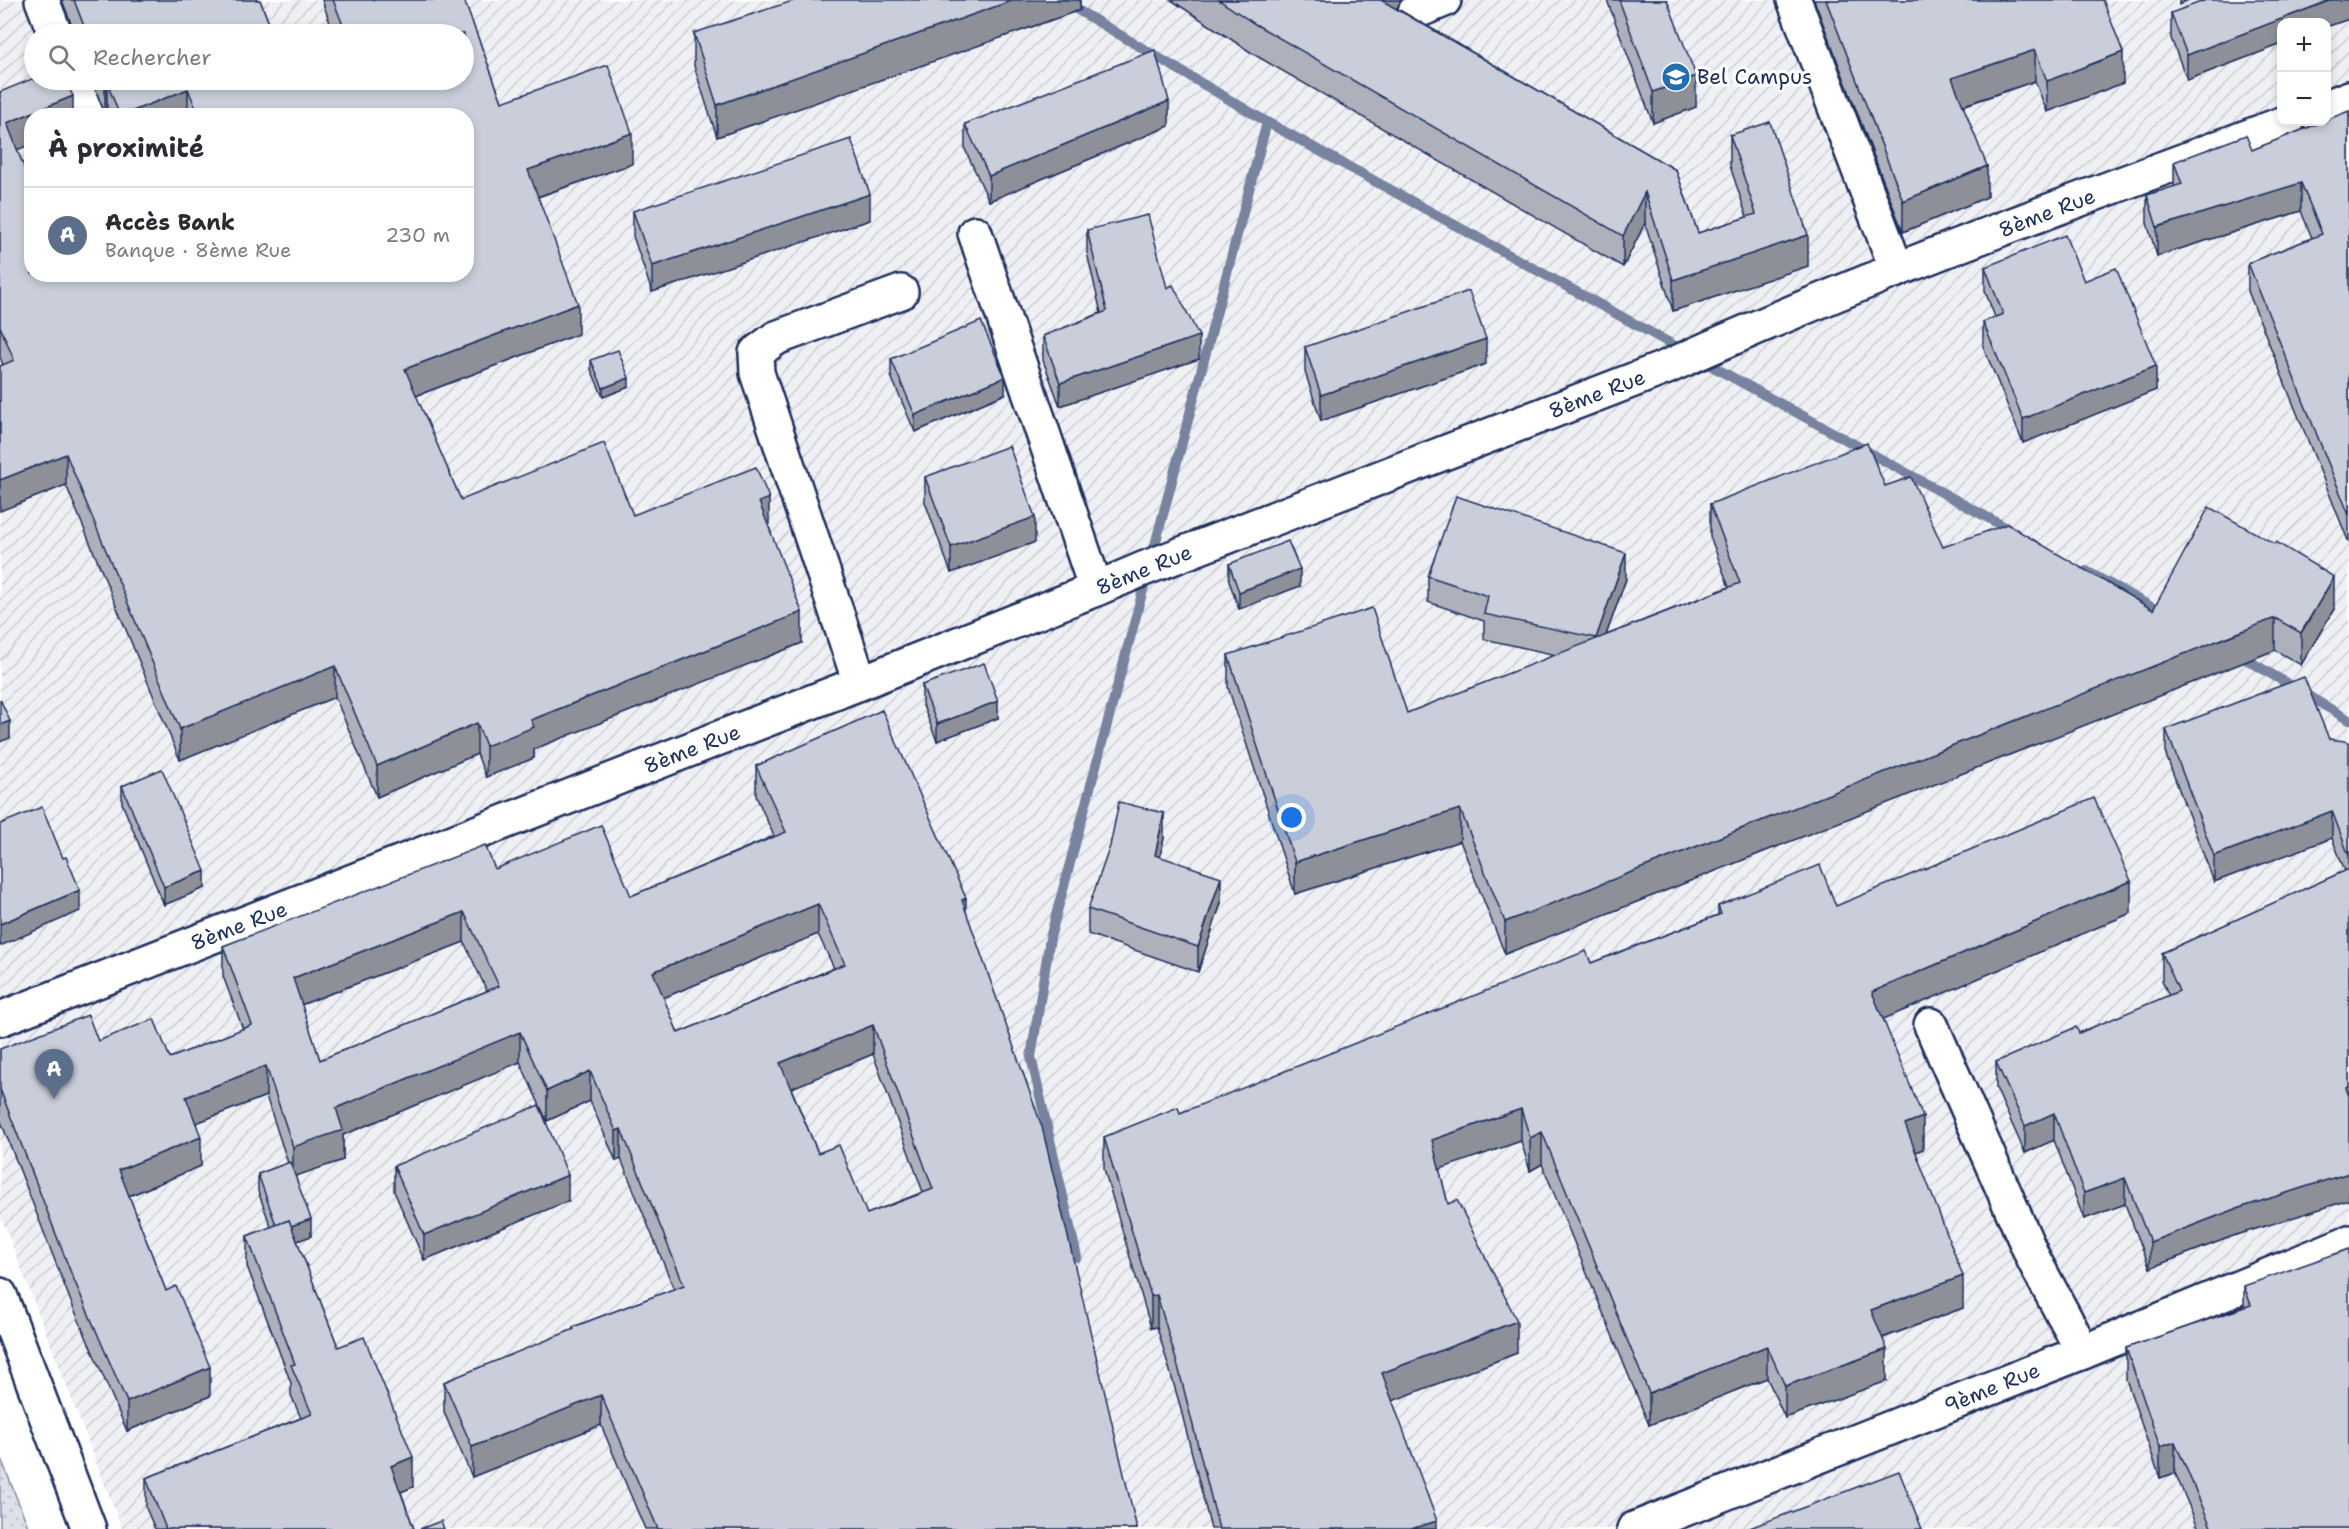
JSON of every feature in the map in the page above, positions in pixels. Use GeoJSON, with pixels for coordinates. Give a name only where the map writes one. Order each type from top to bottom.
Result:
{"type":"FeatureCollection","features":[{"type":"Feature","properties":{"kind":"street"},"geometry":{"type":"LineString","coordinates":[[42,0],[51,24]]}},
{"type":"Feature","properties":{"kind":"street"},"geometry":{"type":"LineString","coordinates":[[1794,0],[1897,270]]}},
{"type":"Feature","properties":{"kind":"street"},"geometry":{"type":"LineString","coordinates":[[77,90],[84,108]]}},
{"type":"Feature","properties":{"kind":"street"},"geometry":{"type":"LineString","coordinates":[[2331,104],[2349,98]]}},
{"type":"Feature","properties":{"kind":"street","name":"8ème Rue"},"geometry":{"type":"LineString","coordinates":[[0,1019],[860,683],[1143,569],[1667,367],[1897,270],[2277,126]]}},
{"type":"Feature","properties":{"kind":"street"},"geometry":{"type":"LineString","coordinates":[[975,233],[1096,589]]}},
{"type":"Feature","properties":{"kind":"street"},"geometry":{"type":"LineString","coordinates":[[860,683],[757,373],[756,353],[776,338],[901,292]]}},
{"type":"Feature","properties":{"kind":"street"},"geometry":{"type":"LineString","coordinates":[[1931,1025],[2034,1260],[2083,1352]]}},
{"type":"Feature","properties":{"kind":"street","name":"9ème Rue"},"geometry":{"type":"LineString","coordinates":[[1634,1529],[2083,1352],[2349,1242]]}},
{"type":"Feature","properties":{"kind":"street"},"geometry":{"type":"LineString","coordinates":[[0,1295],[89,1529]]}},
{"type":"Feature","properties":{"kind":"shaded area"},"geometry":{"type":"Polygon","coordinates":[[[0,0],[2349,0],[2349,1529],[122,1529],[0,1214],[0,0]]]}},
{"type":"Feature","properties":{"kind":"shaded area"},"geometry":{"type":"Polygon","coordinates":[[[0,1456],[29,1529],[0,1529],[0,1456]]]}},
{"type":"Feature","properties":{"kind":"building"},"geometry":{"type":"Polygon","coordinates":[[[74,0],[260,0],[269,24],[83,24],[74,0]]]}},
{"type":"Feature","properties":{"kind":"building"},"geometry":{"type":"Polygon","coordinates":[[[333,0],[464,0],[473,24],[343,24],[333,0]]]}},
{"type":"Feature","properties":{"kind":"building"},"geometry":{"type":"Polygon","coordinates":[[[796,0],[1014,0],[717,105],[694,33],[796,0]]]}},
{"type":"Feature","properties":{"kind":"building"},"geometry":{"type":"Polygon","coordinates":[[[1219,0],[1381,0],[1676,170],[1698,233],[1756,214],[1730,135],[1770,122],[1808,235],[1673,280],[1645,192],[1623,236],[1255,24],[1219,0]]]}},
{"type":"Feature","properties":{"kind":"building"},"geometry":{"type":"Polygon","coordinates":[[[1619,0],[1667,0],[1696,76],[1653,92],[1619,0]]]}},
{"type":"Feature","properties":{"kind":"building"},"geometry":{"type":"Polygon","coordinates":[[[1826,0],[2103,0],[2123,52],[2047,81],[2035,50],[1952,78],[1987,166],[1903,201],[1826,0]]]}},
{"type":"Feature","properties":{"kind":"building"},"geometry":{"type":"Polygon","coordinates":[[[2206,0],[2331,0],[2284,18],[2277,18],[2277,21],[2187,55],[2171,13],[2206,0]]]}},
{"type":"Feature","properties":{"kind":"building"},"geometry":{"type":"Polygon","coordinates":[[[474,27],[502,102],[608,65],[632,133],[528,170],[578,304],[405,369],[461,500],[604,443],[633,515],[756,467],[769,498],[759,502],[802,612],[531,720],[534,727],[486,746],[477,723],[377,766],[335,666],[180,729],[66,454],[0,480],[0,366],[14,360],[0,326],[0,92],[24,82],[24,90],[70,90],[73,96],[44,108],[24,108],[24,116],[7,123],[24,167],[24,282],[474,282],[474,108],[196,108],[188,90],[474,90],[474,27]]]}},
{"type":"Feature","properties":{"kind":"building"},"geometry":{"type":"Polygon","coordinates":[[[1155,50],[1169,101],[989,176],[965,124],[1155,50]]]}},
{"type":"Feature","properties":{"kind":"building"},"geometry":{"type":"Polygon","coordinates":[[[110,90],[185,90],[140,108],[117,108],[110,90]]]}},
{"type":"Feature","properties":{"kind":"building"},"geometry":{"type":"Polygon","coordinates":[[[2349,111],[2349,515],[2248,263],[2322,234],[2301,183],[2157,227],[2147,195],[2182,184],[2174,162],[2246,135],[2252,150],[2312,126],[2331,126],[2331,118],[2349,111]]]}},
{"type":"Feature","properties":{"kind":"building"},"geometry":{"type":"Polygon","coordinates":[[[851,139],[870,194],[652,266],[633,211],[851,139]]]}},
{"type":"Feature","properties":{"kind":"building"},"geometry":{"type":"Polygon","coordinates":[[[1148,215],[1167,288],[1173,285],[1199,336],[1060,383],[1043,336],[1107,311],[1087,230],[1148,215]]]}},
{"type":"Feature","properties":{"kind":"building"},"geometry":{"type":"Polygon","coordinates":[[[2065,235],[2084,281],[2116,268],[2156,366],[2023,419],[1983,322],[2003,314],[1985,267],[2065,235]]]}},
{"type":"Feature","properties":{"kind":"building"},"geometry":{"type":"Polygon","coordinates":[[[1469,291],[1486,339],[1321,395],[1305,347],[1469,291]]]}},
{"type":"Feature","properties":{"kind":"building"},"geometry":{"type":"Polygon","coordinates":[[[981,321],[1005,377],[915,415],[891,359],[981,321]]]}},
{"type":"Feature","properties":{"kind":"building"},"geometry":{"type":"Polygon","coordinates":[[[618,350],[629,378],[603,388],[591,360],[618,350]]]}},
{"type":"Feature","properties":{"kind":"building"},"geometry":{"type":"Polygon","coordinates":[[[1867,443],[1885,486],[1911,477],[1943,547],[2007,524],[2153,610],[2209,507],[2275,544],[2276,542],[2334,577],[2301,633],[2275,618],[1505,922],[1460,809],[1295,862],[1228,655],[1372,608],[1407,713],[1740,583],[1710,504],[1867,443]]]}},
{"type":"Feature","properties":{"kind":"building"},"geometry":{"type":"Polygon","coordinates":[[[1009,446],[1035,517],[951,547],[925,477],[1009,446]]]}},
{"type":"Feature","properties":{"kind":"building"},"geometry":{"type":"Polygon","coordinates":[[[1456,496],[1626,553],[1596,638],[1484,614],[1488,596],[1428,576],[1456,496]]]}},
{"type":"Feature","properties":{"kind":"building"},"geometry":{"type":"Polygon","coordinates":[[[1288,541],[1300,569],[1239,592],[1229,564],[1288,541]]]}},
{"type":"Feature","properties":{"kind":"building"},"geometry":{"type":"Polygon","coordinates":[[[984,663],[998,701],[937,724],[922,685],[984,663]]]}},
{"type":"Feature","properties":{"kind":"building"},"geometry":{"type":"Polygon","coordinates":[[[2304,677],[2329,739],[2349,743],[2349,856],[2332,811],[2214,856],[2166,729],[2304,677]]]}},
{"type":"Feature","properties":{"kind":"building"},"geometry":{"type":"Polygon","coordinates":[[[0,699],[10,721],[0,725],[0,699]]]}},
{"type":"Feature","properties":{"kind":"building"},"geometry":{"type":"Polygon","coordinates":[[[882,710],[966,898],[962,900],[1042,1127],[1137,1529],[658,1529],[601,1395],[472,1447],[444,1382],[574,1329],[573,1327],[684,1285],[621,1129],[616,1131],[590,1071],[547,1091],[520,1032],[336,1108],[343,1130],[293,1147],[266,1066],[186,1097],[201,1137],[119,1170],[166,1291],[176,1286],[210,1367],[127,1402],[71,1273],[0,1089],[0,1049],[88,1015],[98,1041],[154,1019],[170,1058],[252,1025],[223,946],[485,845],[495,869],[601,825],[631,896],[786,832],[756,766],[882,710]],[[818,904],[653,972],[678,1033],[845,964],[818,904]],[[464,912],[293,978],[320,1060],[499,986],[464,912]],[[873,1025],[780,1063],[818,1153],[839,1145],[867,1214],[933,1189],[873,1025]]]}},
{"type":"Feature","properties":{"kind":"building"},"geometry":{"type":"Polygon","coordinates":[[[162,769],[205,871],[164,887],[122,786],[162,769]]]}},
{"type":"Feature","properties":{"kind":"building"},"geometry":{"type":"Polygon","coordinates":[[[2094,798],[2131,881],[1872,992],[1923,1117],[1905,1124],[1963,1276],[1871,1310],[1887,1349],[1785,1386],[1767,1346],[1649,1393],[1542,1132],[1530,1138],[1521,1109],[1432,1140],[1448,1204],[1457,1200],[1517,1321],[1382,1373],[1437,1521],[1411,1529],[1219,1529],[1179,1370],[1157,1295],[1151,1296],[1104,1137],[1178,1107],[1180,1113],[1586,951],[1591,963],[1721,914],[1718,906],[1820,865],[1836,906],[2094,798]]]}},
{"type":"Feature","properties":{"kind":"building"},"geometry":{"type":"Polygon","coordinates":[[[1119,802],[1164,813],[1155,855],[1221,877],[1198,947],[1088,909],[1110,846],[1119,802]]]}},
{"type":"Feature","properties":{"kind":"building"},"geometry":{"type":"Polygon","coordinates":[[[42,807],[63,858],[66,857],[80,890],[0,924],[0,824],[42,807]]]}},
{"type":"Feature","properties":{"kind":"building"},"geometry":{"type":"Polygon","coordinates":[[[2349,869],[2349,1087],[2346,1088],[2349,1096],[2349,1173],[2233,1210],[2150,1242],[2125,1178],[2084,1193],[2054,1113],[2025,1126],[1996,1062],[2076,1027],[2079,1033],[2179,991],[2162,953],[2349,869]]]}},
{"type":"Feature","properties":{"kind":"building"},"geometry":{"type":"Polygon","coordinates":[[[539,1105],[568,1175],[424,1235],[394,1166],[539,1105]]]}},
{"type":"Feature","properties":{"kind":"building"},"geometry":{"type":"Polygon","coordinates":[[[290,1162],[311,1219],[291,1226],[289,1220],[276,1225],[258,1174],[290,1162]]]}},
{"type":"Feature","properties":{"kind":"building"},"geometry":{"type":"Polygon","coordinates":[[[289,1220],[338,1347],[364,1337],[413,1457],[391,1466],[414,1529],[166,1529],[146,1478],[312,1414],[291,1365],[295,1364],[247,1236],[289,1220]]]}},
{"type":"Feature","properties":{"kind":"building"},"geometry":{"type":"Polygon","coordinates":[[[2349,1249],[2349,1529],[2212,1529],[2175,1442],[2160,1447],[2126,1348],[2251,1305],[2244,1286],[2349,1249]]]}},
{"type":"Feature","properties":{"kind":"building"},"geometry":{"type":"Polygon","coordinates":[[[1899,1471],[1922,1529],[1747,1529],[1899,1471]]]}},
{"type":"Feature","properties":{"kind":"building"},"geometry":{"type":"Polygon","coordinates":[[[441,1521],[444,1529],[420,1529],[441,1521]]]}},
{"type":"Feature","properties":{"kind":"waterway"},"geometry":{"type":"LineString","coordinates":[[1061,0],[1267,122],[1686,352]]}},
{"type":"Feature","properties":{"kind":"waterway"},"geometry":{"type":"LineString","coordinates":[[1151,560],[1267,122]]}},
{"type":"Feature","properties":{"kind":"waterway"},"geometry":{"type":"LineString","coordinates":[[1699,359],[2014,532]]}},
{"type":"Feature","properties":{"kind":"waterway"},"geometry":{"type":"LineString","coordinates":[[2086,571],[2164,614]]}},
{"type":"Feature","properties":{"kind":"waterway"},"geometry":{"type":"LineString","coordinates":[[1077,1257],[1031,1057],[1050,938],[1147,575]]}},
{"type":"Feature","properties":{"kind":"waterway"},"geometry":{"type":"LineString","coordinates":[[2239,655],[2349,720]]}},
{"type":"Feature","properties":{"kind":"place","name":"Bel Campus"},"geometry":{"type":"Point","coordinates":[1676,77]}},
{"type":"Feature","properties":{"kind":"place","name":"Accès Bank"},"geometry":{"type":"Point","coordinates":[54,1099]}}]}
